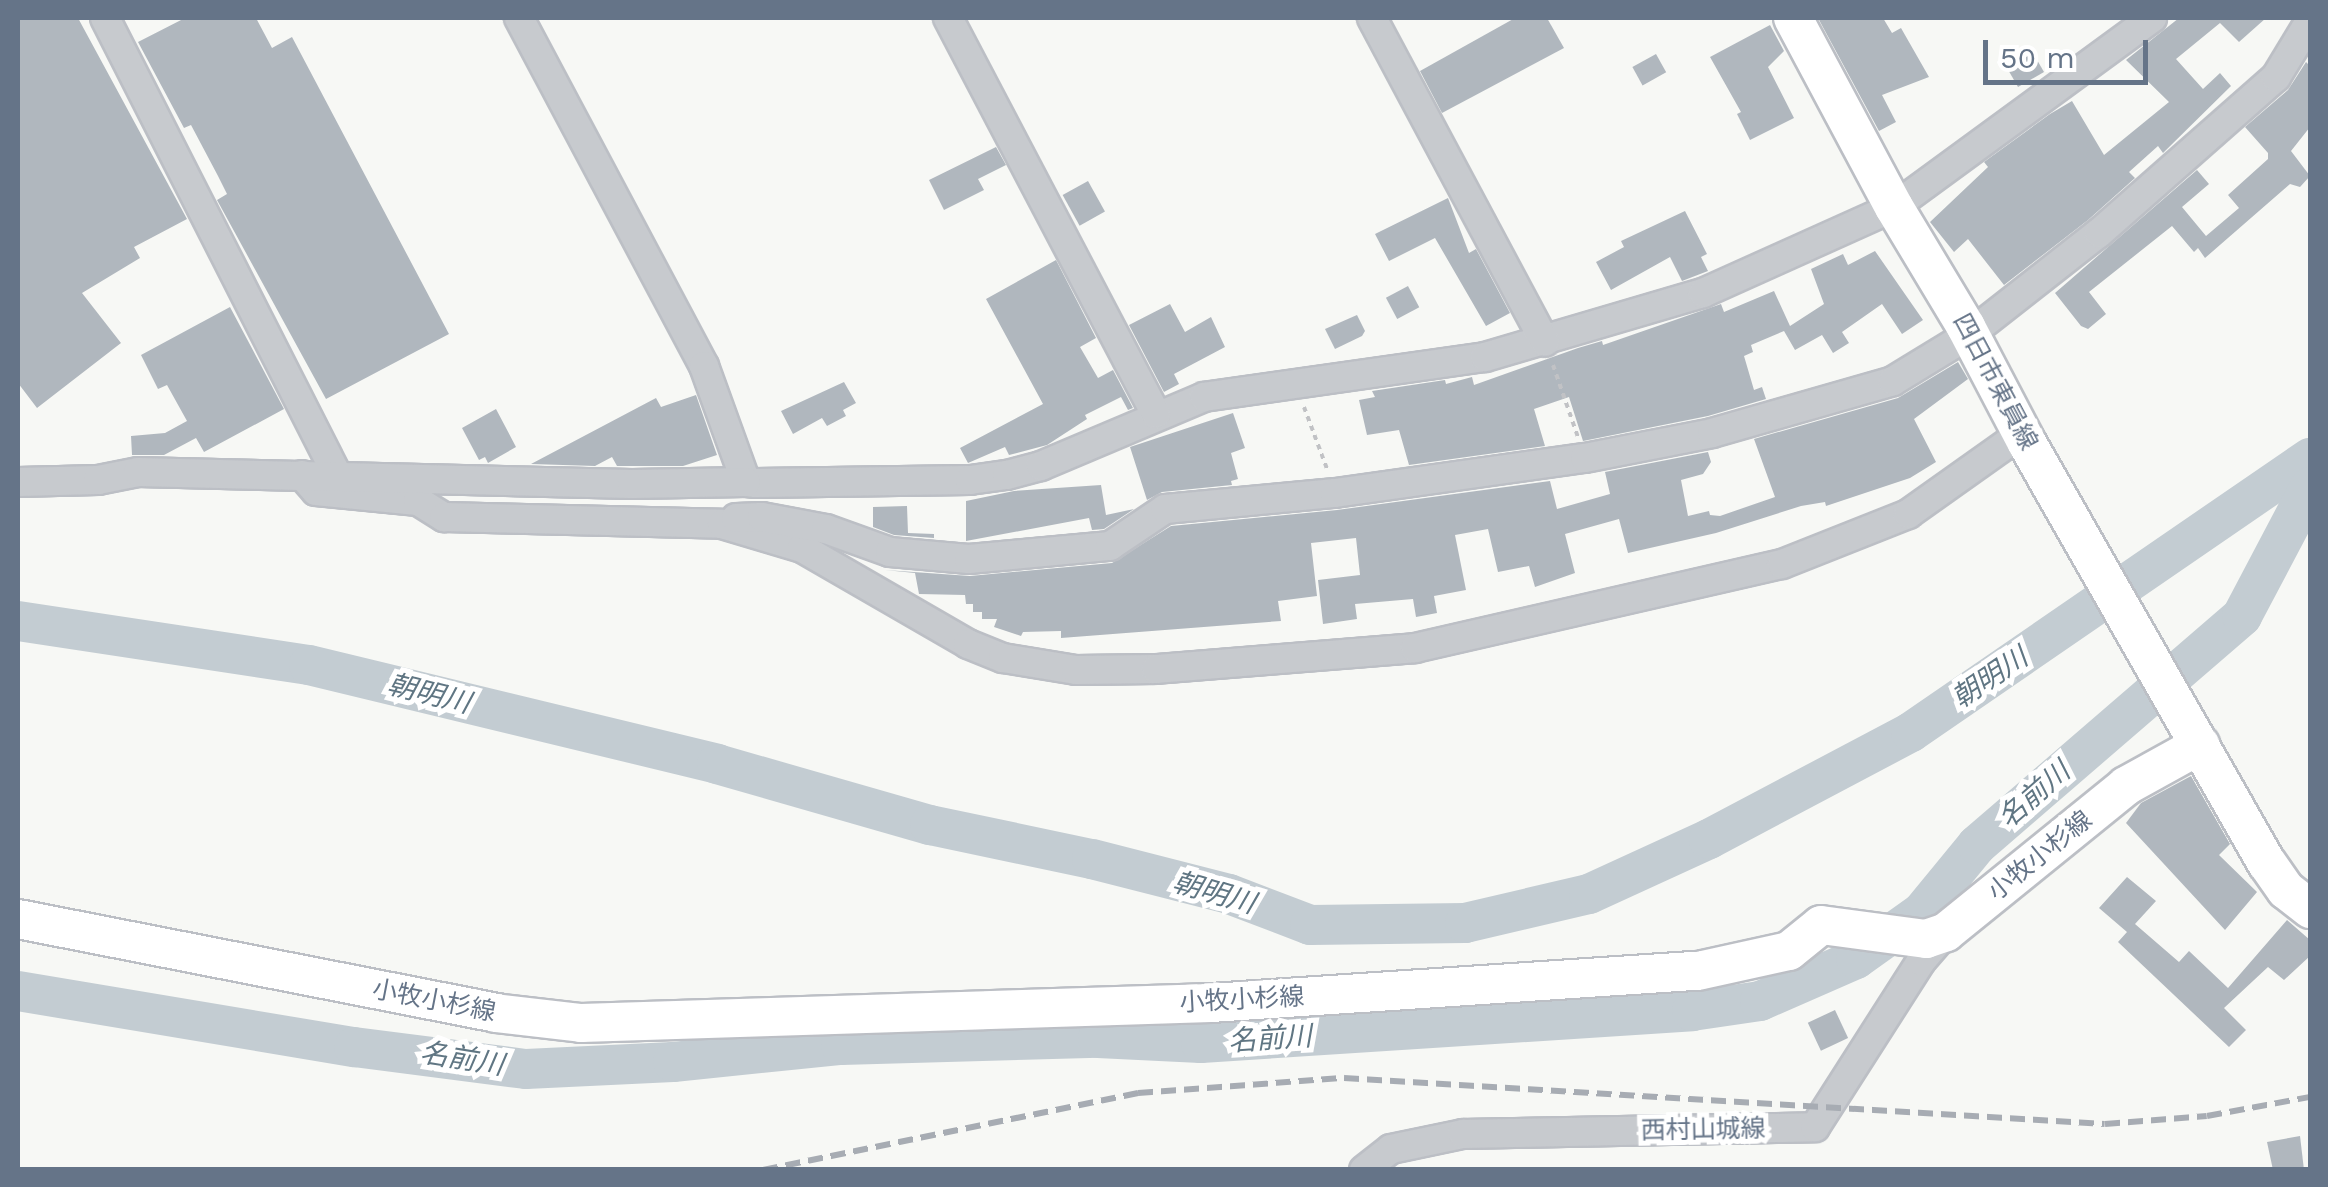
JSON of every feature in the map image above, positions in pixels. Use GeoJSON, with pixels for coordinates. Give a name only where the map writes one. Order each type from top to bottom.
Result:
{"type":"FeatureCollection","features":[{"type":"Feature","properties":{"kind":"main road","name":"四日市東員線"},"geometry":{"type":"LineString","coordinates":[[1793,18],[1894,207],[1970,334],[2194,736]]}},
{"type":"Feature","properties":{"kind":"main road"},"geometry":{"type":"LineString","coordinates":[[2194,736],[2267,862],[2286,890],[2310,909]]}},
{"type":"Feature","properties":{"kind":"main road","name":"小牧小杉線"},"geometry":{"type":"LineString","coordinates":[[18,919],[495,1014],[581,1023],[1211,1003],[1678,972],[1788,951],[1821,924],[1936,936],[2194,736]]}},
{"type":"Feature","properties":{"kind":"street"},"geometry":{"type":"LineString","coordinates":[[105,18],[337,474]]}},
{"type":"Feature","properties":{"kind":"street"},"geometry":{"type":"LineString","coordinates":[[519,18],[704,366],[746,482]]}},
{"type":"Feature","properties":{"kind":"street"},"geometry":{"type":"LineString","coordinates":[[948,18],[1156,414]]}},
{"type":"Feature","properties":{"kind":"street"},"geometry":{"type":"LineString","coordinates":[[1372,18],[1545,342]]}},
{"type":"Feature","properties":{"kind":"street"},"geometry":{"type":"LineString","coordinates":[[18,482],[98,480],[138,472],[632,484],[970,480],[1008,475],[1093,445],[1156,414],[1204,397],[1485,357],[1703,292],[1894,207],[2152,18]]}},
{"type":"Feature","properties":{"kind":"street"},"geometry":{"type":"LineString","coordinates":[[722,524],[738,518],[762,517],[826,529],[890,552],[969,559],[1110,546],[1165,510],[1198,503],[1336,493],[1585,458],[1712,433],[1892,382],[1970,334],[2099,233],[2276,78],[2310,21]]}},
{"type":"Feature","properties":{"kind":"street"},"geometry":{"type":"LineString","coordinates":[[302,474],[316,491],[418,501],[444,518],[722,524],[802,548],[968,644],[1003,658],[1076,670],[1156,669],[1414,648],[1782,564],[1908,514],[2025,438]]}},
{"type":"Feature","properties":{"kind":"street","name":"西村山城線"},"geometry":{"type":"LineString","coordinates":[[1364,1170],[1376,1157],[1410,1142],[1462,1134],[1815,1127],[1936,936]]}},
{"type":"Feature","properties":{"kind":"path"},"geometry":{"type":"LineString","coordinates":[[1545,342],[1585,458]]}},
{"type":"Feature","properties":{"kind":"path"},"geometry":{"type":"LineString","coordinates":[[1296,384],[1336,493]]}},
{"type":"Feature","properties":{"kind":"building"},"geometry":{"type":"Polygon","coordinates":[[[18,18],[78,18],[187,219],[134,247],[140,258],[82,293],[121,343],[37,408],[18,383],[18,18]]]}},
{"type":"Feature","properties":{"kind":"building"},"geometry":{"type":"Polygon","coordinates":[[[185,18],[256,18],[272,48],[292,37],[449,334],[326,399],[217,200],[227,194],[218,176],[191,125],[184,128],[138,42],[185,18]]]}},
{"type":"Feature","properties":{"kind":"building"},"geometry":{"type":"Polygon","coordinates":[[[1515,18],[1547,18],[1564,48],[1442,113],[1420,71],[1515,18]]]}},
{"type":"Feature","properties":{"kind":"building"},"geometry":{"type":"Polygon","coordinates":[[[1818,18],[1883,18],[1892,33],[1901,28],[1929,77],[1882,95],[1896,122],[1879,131],[1818,18]]]}},
{"type":"Feature","properties":{"kind":"building"},"geometry":{"type":"Polygon","coordinates":[[[2179,18],[2266,18],[2239,42],[2220,23],[2176,59],[2203,89],[2220,73],[2231,86],[2163,153],[2158,146],[2129,172],[2135,178],[2088,220],[2004,285],[1968,239],[1954,252],[1930,222],[1988,167],[1984,162],[2050,114],[2072,101],[2104,155],[2169,102],[2126,60],[2179,18]]]}},
{"type":"Feature","properties":{"kind":"building"},"geometry":{"type":"Polygon","coordinates":[[[1770,25],[1784,51],[1768,67],[1794,118],[1750,140],[1737,114],[1741,112],[1710,57],[1770,25]]]}},
{"type":"Feature","properties":{"kind":"building"},"geometry":{"type":"Polygon","coordinates":[[[2033,53],[2044,72],[2018,87],[2007,68],[2033,53]]]}},
{"type":"Feature","properties":{"kind":"building"},"geometry":{"type":"Polygon","coordinates":[[[1656,54],[1666,72],[1643,85],[1632,67],[1656,54]]]}},
{"type":"Feature","properties":{"kind":"building"},"geometry":{"type":"Polygon","coordinates":[[[2306,62],[2310,66],[2310,127],[2291,151],[2310,176],[2300,187],[2290,184],[2205,258],[2198,248],[2194,252],[2172,226],[2089,292],[2106,314],[2088,329],[2081,326],[2055,293],[2197,170],[2209,184],[2182,207],[2206,236],[2239,208],[2228,195],[2268,159],[2268,153],[2245,127],[2288,90],[2306,62]]]}},
{"type":"Feature","properties":{"kind":"building"},"geometry":{"type":"Polygon","coordinates":[[[996,147],[1006,165],[978,179],[984,190],[944,210],[929,180],[996,147]]]}},
{"type":"Feature","properties":{"kind":"building"},"geometry":{"type":"Polygon","coordinates":[[[1088,181],[1105,212],[1080,226],[1063,195],[1088,181]]]}},
{"type":"Feature","properties":{"kind":"building"},"geometry":{"type":"Polygon","coordinates":[[[1448,198],[1469,253],[1476,249],[1510,313],[1486,326],[1435,238],[1389,261],[1375,234],[1448,198]]]}},
{"type":"Feature","properties":{"kind":"building"},"geometry":{"type":"Polygon","coordinates":[[[1685,211],[1707,254],[1701,257],[1708,271],[1682,281],[1670,257],[1611,290],[1596,262],[1624,247],[1621,241],[1685,211]]]}},
{"type":"Feature","properties":{"kind":"building"},"geometry":{"type":"Polygon","coordinates":[[[1875,251],[1923,320],[1902,334],[1882,304],[1842,332],[1849,343],[1833,353],[1822,335],[1795,350],[1784,331],[1751,345],[1753,352],[1744,356],[1754,390],[1762,387],[1766,399],[1708,416],[1583,441],[1569,397],[1534,409],[1545,446],[1409,465],[1399,430],[1367,435],[1359,400],[1375,397],[1372,391],[1445,380],[1446,384],[1472,377],[1474,385],[1721,304],[1724,312],[1774,291],[1790,326],[1824,304],[1811,269],[1843,254],[1848,265],[1875,251]]]}},
{"type":"Feature","properties":{"kind":"building"},"geometry":{"type":"Polygon","coordinates":[[[1056,260],[1096,338],[1080,347],[1098,378],[1113,370],[1133,408],[1128,410],[1121,397],[1085,415],[1087,419],[1047,445],[1009,455],[1005,447],[968,463],[960,448],[1043,404],[986,299],[1056,260]]]}},
{"type":"Feature","properties":{"kind":"building"},"geometry":{"type":"Polygon","coordinates":[[[1408,286],[1419,307],[1397,319],[1386,298],[1408,286]]]}},
{"type":"Feature","properties":{"kind":"building"},"geometry":{"type":"Polygon","coordinates":[[[1170,304],[1185,332],[1211,317],[1225,347],[1174,374],[1179,384],[1164,392],[1129,325],[1170,304]]]}},
{"type":"Feature","properties":{"kind":"building"},"geometry":{"type":"Polygon","coordinates":[[[230,307],[284,409],[204,452],[196,438],[164,455],[132,455],[131,436],[165,433],[187,421],[167,385],[158,389],[141,355],[230,307]]]}},
{"type":"Feature","properties":{"kind":"building"},"geometry":{"type":"Polygon","coordinates":[[[1357,315],[1365,331],[1362,336],[1335,349],[1325,329],[1357,315]]]}},
{"type":"Feature","properties":{"kind":"building"},"geometry":{"type":"Polygon","coordinates":[[[1958,362],[1968,379],[1914,419],[1936,462],[1910,478],[1826,506],[1825,502],[1801,506],[1716,533],[1628,553],[1619,519],[1565,534],[1575,573],[1535,587],[1529,566],[1498,572],[1488,529],[1455,535],[1466,590],[1434,596],[1437,613],[1416,617],[1413,599],[1355,604],[1357,619],[1323,624],[1318,580],[1360,575],[1356,538],[1311,543],[1317,596],[1278,601],[1281,621],[1061,638],[1061,631],[1023,632],[1021,636],[994,627],[997,619],[982,619],[982,612],[973,612],[973,604],[966,604],[965,595],[919,594],[915,573],[885,570],[970,576],[1112,563],[1171,526],[1337,510],[1550,481],[1557,509],[1610,494],[1605,472],[1708,452],[1711,462],[1703,474],[1681,480],[1688,516],[1709,511],[1710,515],[1720,516],[1775,497],[1754,439],[1898,398],[1958,362]]]}},
{"type":"Feature","properties":{"kind":"building"},"geometry":{"type":"Polygon","coordinates":[[[844,382],[856,403],[843,410],[846,416],[827,426],[822,418],[793,434],[781,411],[844,382]]]}},
{"type":"Feature","properties":{"kind":"building"},"geometry":{"type":"Polygon","coordinates":[[[696,395],[717,455],[683,466],[617,466],[612,457],[595,466],[531,464],[656,398],[661,407],[696,395]]]}},
{"type":"Feature","properties":{"kind":"building"},"geometry":{"type":"Polygon","coordinates":[[[496,409],[516,447],[488,463],[485,457],[479,460],[462,428],[496,409]]]}},
{"type":"Feature","properties":{"kind":"building"},"geometry":{"type":"Polygon","coordinates":[[[1233,413],[1245,448],[1231,453],[1238,479],[1231,481],[1232,485],[1162,492],[1147,500],[1130,447],[1233,413]]]}},
{"type":"Feature","properties":{"kind":"building"},"geometry":{"type":"Polygon","coordinates":[[[1101,485],[1106,515],[1134,509],[1104,529],[1092,530],[1089,518],[966,541],[966,501],[1014,491],[1101,485]]]}},
{"type":"Feature","properties":{"kind":"building"},"geometry":{"type":"Polygon","coordinates":[[[907,506],[908,533],[934,534],[934,538],[894,535],[873,527],[873,507],[907,506]]]}},
{"type":"Feature","properties":{"kind":"building"},"geometry":{"type":"Polygon","coordinates":[[[2191,776],[2230,844],[2219,855],[2257,892],[2225,930],[2126,823],[2141,803],[2191,776]]]}},
{"type":"Feature","properties":{"kind":"building"},"geometry":{"type":"Polygon","coordinates":[[[2127,877],[2156,901],[2135,924],[2179,962],[2189,951],[2228,988],[2287,920],[2310,940],[2310,956],[2284,980],[2268,967],[2224,1008],[2246,1030],[2229,1047],[2118,942],[2127,932],[2099,908],[2127,877]]]}},
{"type":"Feature","properties":{"kind":"building"},"geometry":{"type":"Polygon","coordinates":[[[1835,1010],[1848,1038],[1821,1051],[1808,1023],[1835,1010]]]}},
{"type":"Feature","properties":{"kind":"building"},"geometry":{"type":"Polygon","coordinates":[[[2300,1136],[2304,1170],[2273,1170],[2267,1142],[2300,1136]]]}},
{"type":"Feature","properties":{"kind":"waterway","name":"朝明川"},"geometry":{"type":"LineString","coordinates":[[18,621],[309,665],[717,764],[930,825],[1092,859],[1229,894],[1310,925],[1465,923],[1589,894],[1709,839],[1911,732],[2310,458]]}},
{"type":"Feature","properties":{"kind":"waterway","name":"名前川"},"geometry":{"type":"LineString","coordinates":[[18,991],[354,1047],[526,1069],[673,1062],[841,1045],[1098,1038],[1201,1043],[1692,1011],[1760,1001],[1856,959],[1922,912],[1977,845],[2242,616],[2310,487]]}},
{"type":"Feature","properties":{"kind":"railway"},"geometry":{"type":"LineString","coordinates":[[763,1170],[1138,1093],[1344,1078],[2105,1124],[2207,1116],[2310,1097]]}}]}
